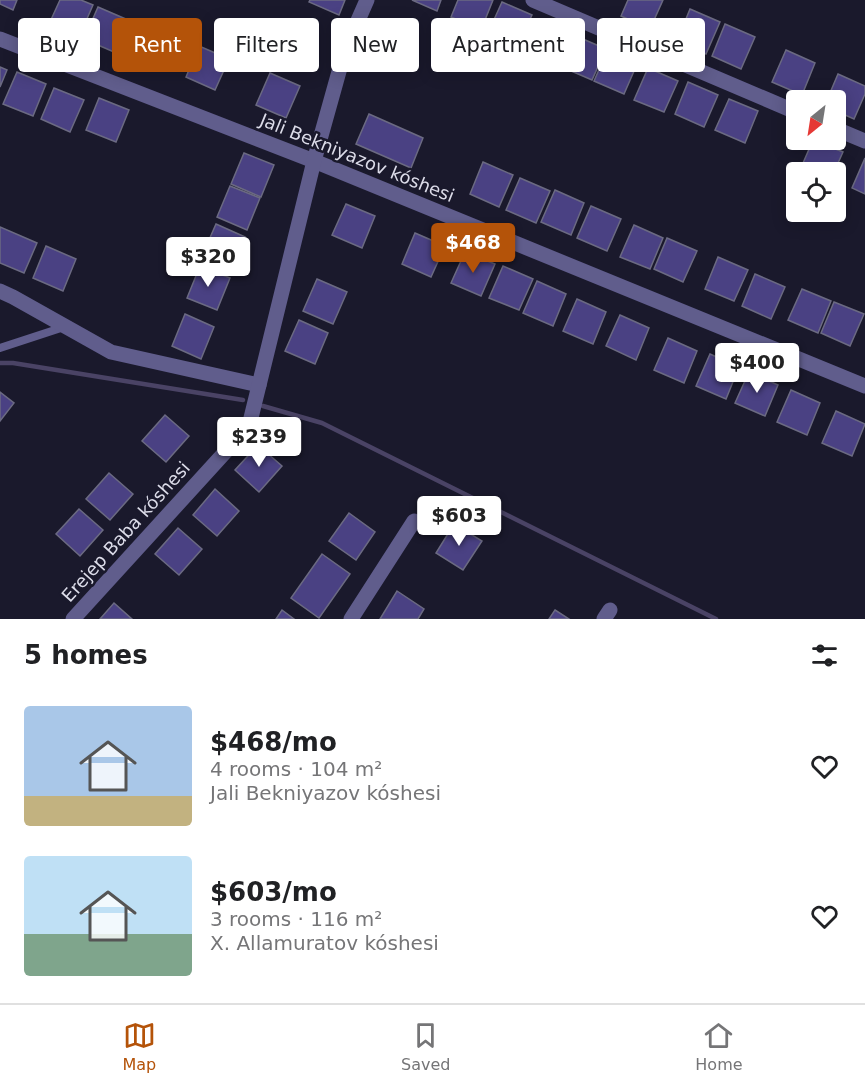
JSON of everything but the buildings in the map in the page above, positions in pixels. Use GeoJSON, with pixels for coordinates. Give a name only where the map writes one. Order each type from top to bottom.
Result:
{"type":"FeatureCollection","features":[{"type":"Feature","properties":{"kind":"street","name":"Erejep Baba kóshesi"},"geometry":{"type":"LineString","coordinates":[[73,619],[249,426],[314,161],[345,50],[367,0]]}},
{"type":"Feature","properties":{"kind":"street"},"geometry":{"type":"LineString","coordinates":[[533,0],[786,108]]}},
{"type":"Feature","properties":{"kind":"street","name":"Jali Bekniyazov kóshesi"},"geometry":{"type":"LineString","coordinates":[[0,39],[314,161],[865,386]]}},
{"type":"Feature","properties":{"kind":"street"},"geometry":{"type":"LineString","coordinates":[[846,133],[865,141]]}},
{"type":"Feature","properties":{"kind":"street"},"geometry":{"type":"LineString","coordinates":[[0,291],[111,352],[259,385]]}},
{"type":"Feature","properties":{"kind":"street"},"geometry":{"type":"LineString","coordinates":[[351,619],[414,521]]}},
{"type":"Feature","properties":{"kind":"lane"},"geometry":{"type":"LineString","coordinates":[[0,348],[65,327]]}},
{"type":"Feature","properties":{"kind":"waterway"},"geometry":{"type":"LineString","coordinates":[[0,363],[13,363],[243,400]]}},
{"type":"Feature","properties":{"kind":"waterway"},"geometry":{"type":"LineString","coordinates":[[263,406],[322,423],[716,619]]}}]}
